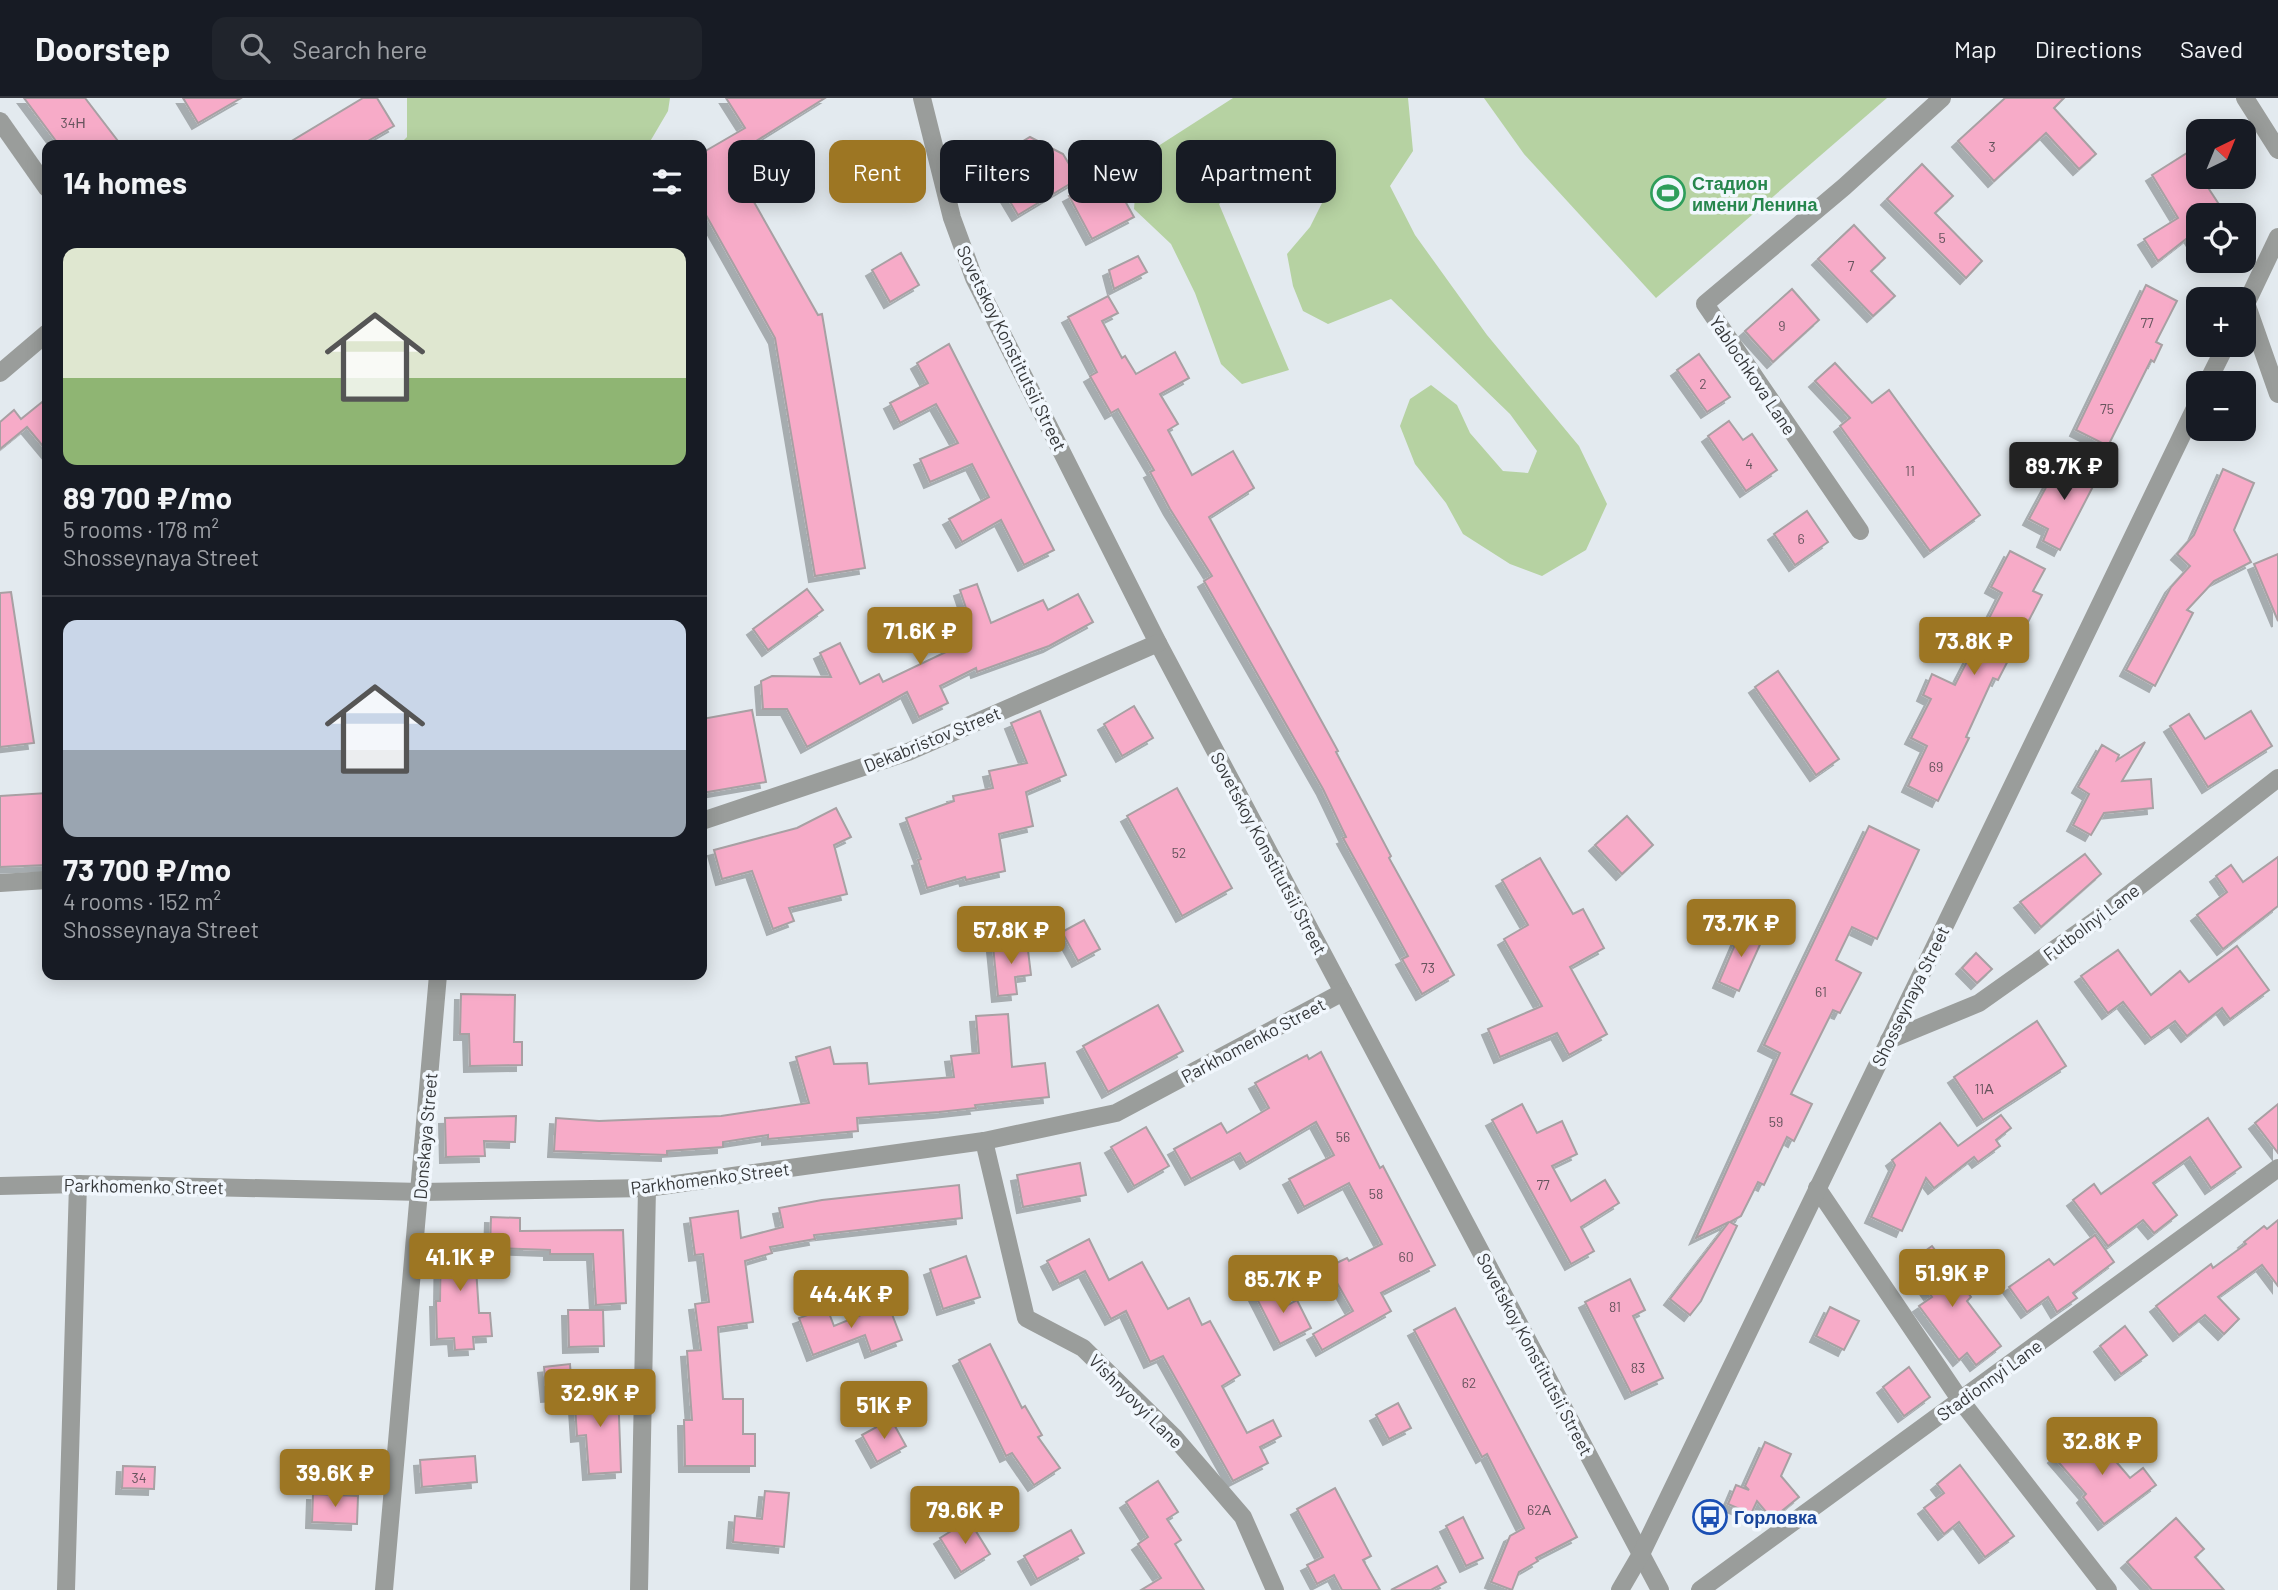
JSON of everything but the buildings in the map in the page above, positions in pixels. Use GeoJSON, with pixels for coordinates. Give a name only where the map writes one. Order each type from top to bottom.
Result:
{"type":"FeatureCollection","features":[{"type":"Feature","properties":{"kind":"street","name":"Sovetskoy Konstitutsii Street"},"geometry":{"type":"LineString","coordinates":[[922,98],[952,218],[974,278],[1158,643],[1660,1590]]}},
{"type":"Feature","properties":{"kind":"street","name":"Yablochkova Lane"},"geometry":{"type":"LineString","coordinates":[[1860,531],[1705,304],[1844,187],[1942,98]]}},
{"type":"Feature","properties":{"kind":"street"},"geometry":{"type":"LineString","coordinates":[[2245,98],[2278,150]]}},
{"type":"Feature","properties":{"kind":"street"},"geometry":{"type":"LineString","coordinates":[[0,121],[42,181]]}},
{"type":"Feature","properties":{"kind":"street"},"geometry":{"type":"LineString","coordinates":[[2254,287],[2278,237]]}},
{"type":"Feature","properties":{"kind":"street"},"geometry":{"type":"LineString","coordinates":[[2256,335],[2278,394]]}},
{"type":"Feature","properties":{"kind":"street"},"geometry":{"type":"LineString","coordinates":[[0,373],[42,336]]}},
{"type":"Feature","properties":{"kind":"street","name":"Shosseynaya Street"},"geometry":{"type":"LineString","coordinates":[[1620,1590],[1641,1555],[2186,427]]}},
{"type":"Feature","properties":{"kind":"street","name":"Dekabristov Street"},"geometry":{"type":"LineString","coordinates":[[707,819],[908,752],[1158,643]]}},
{"type":"Feature","properties":{"kind":"street","name":"Futbolnyi Lane"},"geometry":{"type":"LineString","coordinates":[[1889,1040],[1979,1003],[2096,920],[2278,778]]}},
{"type":"Feature","properties":{"kind":"street"},"geometry":{"type":"LineString","coordinates":[[0,883],[42,880]]}},
{"type":"Feature","properties":{"kind":"street","name":"Donskaya Street"},"geometry":{"type":"LineString","coordinates":[[384,1590],[438,980]]}},
{"type":"Feature","properties":{"kind":"street","name":"Parkhomenko Street"},"geometry":{"type":"LineString","coordinates":[[0,1186],[78,1184],[421,1192],[647,1188],[984,1141],[1116,1113],[1343,992]]}},
{"type":"Feature","properties":{"kind":"street","name":"Vishnyovyi Lane"},"geometry":{"type":"LineString","coordinates":[[984,1141],[1026,1318],[1083,1348],[1175,1438],[1243,1517],[1275,1590]]}},
{"type":"Feature","properties":{"kind":"street","name":"Stadionnyi Lane"},"geometry":{"type":"LineString","coordinates":[[1700,1590],[2278,1168]]}},
{"type":"Feature","properties":{"kind":"street"},"geometry":{"type":"LineString","coordinates":[[66,1590],[78,1184]]}},
{"type":"Feature","properties":{"kind":"street"},"geometry":{"type":"LineString","coordinates":[[639,1590],[647,1188]]}},
{"type":"Feature","properties":{"kind":"street"},"geometry":{"type":"LineString","coordinates":[[1816,1188],[1961,1401],[2108,1590]]}},
{"type":"Feature","properties":{"kind":"green space"},"geometry":{"type":"Polygon","coordinates":[[[407,98],[670,98],[668,111],[651,140],[404,140],[407,137],[407,98]]]}},
{"type":"Feature","properties":{"kind":"green space"},"geometry":{"type":"Polygon","coordinates":[[[1233,98],[1408,98],[1413,151],[1390,186],[1415,235],[1487,335],[1579,446],[1607,504],[1586,550],[1542,576],[1510,564],[1463,534],[1446,503],[1415,464],[1400,426],[1410,399],[1431,385],[1457,405],[1470,433],[1503,471],[1528,473],[1537,451],[1510,414],[1391,299],[1328,324],[1303,311],[1293,286],[1287,254],[1310,227],[1322,203],[1336,203],[1336,140],[1176,140],[1176,203],[1220,203],[1289,370],[1242,384],[1221,364],[1195,293],[1171,244],[1134,209],[1134,203],[1162,203],[1162,144],[1233,98]]]}},
{"type":"Feature","properties":{"kind":"green space","name":"Стадион имени Ленина"},"geometry":{"type":"Polygon","coordinates":[[[1484,98],[1887,98],[1656,298],[1524,154],[1484,98]]]}},
{"type":"Feature","properties":{"kind":"place","name":"Стадион имени Ленина"},"geometry":{"type":"Point","coordinates":[1668,193]}},
{"type":"Feature","properties":{"kind":"place","name":"Горловка"},"geometry":{"type":"Point","coordinates":[1710,1517]}}]}
